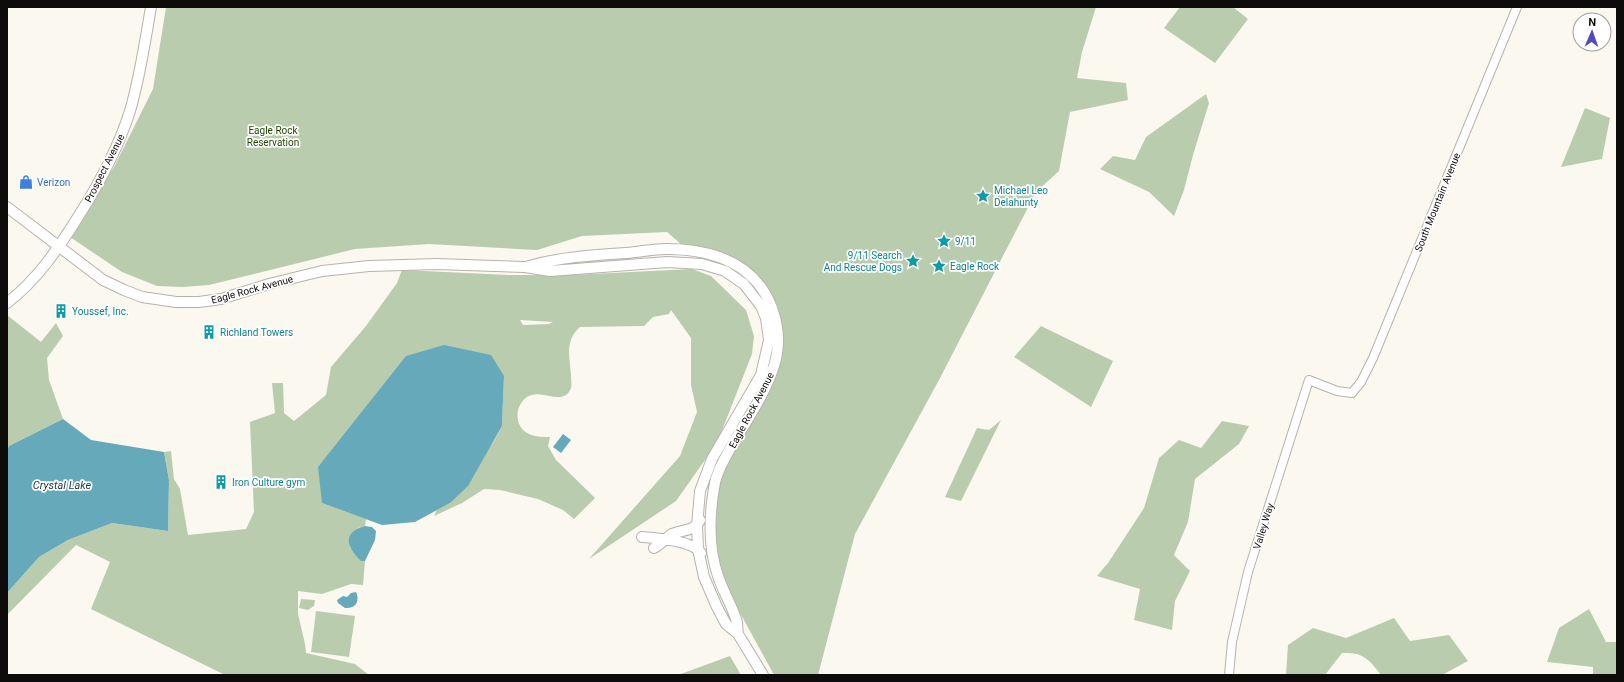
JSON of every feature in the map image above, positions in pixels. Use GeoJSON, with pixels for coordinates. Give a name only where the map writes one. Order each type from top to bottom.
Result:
{"type":"FeatureCollection","features":[{"type":"Feature","properties":{"kind":"main road","name":"Prospect Avenue"},"geometry":{"type":"LineString","coordinates":[[7,303],[30,282],[59,247],[95,190],[125,125],[139,72],[151,7]]}},
{"type":"Feature","properties":{"kind":"main road","name":"Eagle Rock Avenue"},"geometry":{"type":"LineString","coordinates":[[7,207],[93,274],[115,286],[146,298],[176,302],[199,302],[221,299],[322,270],[368,266],[424,264],[525,267],[550,271],[667,262],[702,264],[725,271],[744,284],[761,306],[766,318],[769,340],[761,376],[712,459],[700,491],[697,526],[698,549],[704,577],[717,607],[726,624],[738,634],[763,675]]}},
{"type":"Feature","properties":{"kind":"main road","name":"Eagle Rock Avenue"},"geometry":{"type":"LineString","coordinates":[[525,267],[586,255],[668,249],[720,256],[735,263],[747,272],[762,288],[770,302],[778,333],[778,349],[775,365],[768,381],[722,463],[714,486],[710,523],[711,547],[717,575],[737,619],[738,634]]}},
{"type":"Feature","properties":{"kind":"main road"},"geometry":{"type":"LineString","coordinates":[[632,252],[639,265]]}},
{"type":"Feature","properties":{"kind":"main road"},"geometry":{"type":"LineString","coordinates":[[584,268],[593,262],[629,258],[632,252]]}},
{"type":"Feature","properties":{"kind":"main road"},"geometry":{"type":"LineString","coordinates":[[654,548],[672,534],[692,529],[697,526],[704,510],[707,497],[714,486]]}},
{"type":"Feature","properties":{"kind":"main road"},"geometry":{"type":"LineString","coordinates":[[642,537],[666,539],[694,546],[698,549],[706,560],[716,590],[723,605],[734,615]]}},
{"type":"Feature","properties":{"kind":"street","name":"South Mountain Avenue"},"geometry":{"type":"LineString","coordinates":[[1309,380],[1337,391],[1352,394],[1361,382],[1373,358],[1517,7]]}},
{"type":"Feature","properties":{"kind":"street","name":"Valley Way"},"geometry":{"type":"LineString","coordinates":[[1230,675],[1232,642],[1248,572],[1309,380]]}},
{"type":"Feature","properties":{"kind":"green space","name":"Eagle Rock Reservation"},"geometry":{"type":"Polygon","coordinates":[[[166,7],[1096,7],[1082,52],[1077,78],[1126,83],[1128,100],[1070,112],[1059,171],[1036,192],[939,380],[855,534],[818,675],[774,675],[721,578],[714,519],[721,477],[765,386],[778,346],[778,311],[756,280],[718,257],[682,245],[667,232],[582,236],[537,250],[429,244],[355,249],[209,285],[183,287],[157,286],[122,272],[67,235],[114,167],[153,89],[166,7]]]}},
{"type":"Feature","properties":{"kind":"green space"},"geometry":{"type":"Polygon","coordinates":[[[1180,7],[1233,7],[1248,19],[1215,63],[1164,28],[1180,7]]]}},
{"type":"Feature","properties":{"kind":"green space"},"geometry":{"type":"Polygon","coordinates":[[[1206,94],[1209,103],[1184,190],[1174,216],[1149,192],[1100,169],[1113,156],[1135,160],[1146,137],[1206,94]]]}},
{"type":"Feature","properties":{"kind":"green space"},"geometry":{"type":"Polygon","coordinates":[[[1585,108],[1610,118],[1602,159],[1561,167],[1585,108]]]}},
{"type":"Feature","properties":{"kind":"green space"},"geometry":{"type":"Polygon","coordinates":[[[692,269],[711,276],[746,310],[754,336],[752,354],[717,443],[676,501],[589,559],[680,456],[697,412],[691,385],[691,338],[671,310],[669,314],[653,317],[644,326],[580,327],[575,332],[570,344],[569,356],[571,388],[567,394],[558,397],[539,394],[533,395],[527,397],[520,406],[518,411],[518,422],[524,431],[531,435],[550,437],[548,446],[556,460],[595,498],[574,519],[563,510],[538,499],[500,490],[484,489],[462,503],[434,516],[437,510],[450,503],[494,441],[502,426],[504,376],[322,503],[366,519],[365,526],[358,528],[350,547],[361,560],[365,561],[363,585],[351,584],[322,594],[298,591],[298,614],[306,653],[355,664],[369,675],[225,675],[91,609],[110,562],[76,545],[7,615],[7,593],[39,557],[68,540],[112,523],[168,531],[169,480],[164,452],[171,451],[174,479],[180,489],[188,535],[246,529],[254,512],[250,422],[275,413],[272,383],[283,383],[284,413],[294,421],[326,395],[331,367],[366,326],[397,283],[402,270],[509,275],[570,275],[692,269]],[[520,320],[523,325],[549,324],[553,322],[520,320]]]}},
{"type":"Feature","properties":{"kind":"green space"},"geometry":{"type":"Polygon","coordinates":[[[7,315],[41,342],[56,323],[63,336],[47,358],[49,380],[63,419],[9,446],[7,450],[7,315]]]}},
{"type":"Feature","properties":{"kind":"green space"},"geometry":{"type":"Polygon","coordinates":[[[1041,326],[1113,361],[1091,407],[1014,357],[1041,326]]]}},
{"type":"Feature","properties":{"kind":"green space"},"geometry":{"type":"Polygon","coordinates":[[[1001,420],[961,501],[945,497],[977,428],[989,430],[1001,420]]]}},
{"type":"Feature","properties":{"kind":"green space"},"geometry":{"type":"Polygon","coordinates":[[[1222,421],[1249,426],[1239,444],[1195,479],[1188,522],[1174,555],[1190,571],[1175,601],[1172,630],[1134,620],[1140,589],[1097,576],[1108,563],[1144,508],[1159,458],[1179,440],[1201,448],[1222,421]]]}},
{"type":"Feature","properties":{"kind":"green space"},"geometry":{"type":"Polygon","coordinates":[[[301,599],[315,600],[314,606],[308,610],[299,608],[301,599]]]}},
{"type":"Feature","properties":{"kind":"green space"},"geometry":{"type":"Polygon","coordinates":[[[1589,609],[1606,642],[1617,642],[1617,675],[1593,675],[1593,667],[1547,662],[1559,628],[1589,609]]]}},
{"type":"Feature","properties":{"kind":"green space"},"geometry":{"type":"Polygon","coordinates":[[[316,611],[355,616],[349,657],[311,652],[316,611]]]}},
{"type":"Feature","properties":{"kind":"green space"},"geometry":{"type":"Polygon","coordinates":[[[1394,618],[1410,641],[1449,635],[1468,661],[1442,675],[1381,675],[1369,661],[1360,655],[1342,653],[1325,675],[1286,675],[1288,645],[1313,628],[1346,638],[1394,618]]]}},
{"type":"Feature","properties":{"kind":"green space"},"geometry":{"type":"Polygon","coordinates":[[[730,656],[741,675],[678,675],[730,656]]]}},
{"type":"Feature","properties":{"kind":"water"},"geometry":{"type":"Polygon","coordinates":[[[444,345],[491,355],[504,376],[502,426],[468,486],[450,503],[415,522],[382,525],[322,503],[318,467],[406,356],[444,345]]]}},
{"type":"Feature","properties":{"kind":"water","name":"Crystal Lake"},"geometry":{"type":"Polygon","coordinates":[[[63,419],[91,440],[164,452],[169,480],[168,531],[112,523],[68,540],[39,557],[7,593],[7,450],[9,446],[63,419]]]}},
{"type":"Feature","properties":{"kind":"water"},"geometry":{"type":"Polygon","coordinates":[[[563,434],[571,440],[561,453],[553,447],[563,434]]]}},
{"type":"Feature","properties":{"kind":"water"},"geometry":{"type":"Polygon","coordinates":[[[365,526],[372,527],[376,531],[375,540],[365,561],[361,561],[352,551],[349,536],[352,532],[365,526]]]}},
{"type":"Feature","properties":{"kind":"water"},"geometry":{"type":"Polygon","coordinates":[[[356,592],[358,598],[354,606],[345,608],[338,603],[337,600],[343,596],[347,597],[351,593],[356,592]]]}},
{"type":"Feature","properties":{"kind":"place","name":"Verizon"},"geometry":{"type":"Point","coordinates":[26,182]}},
{"type":"Feature","properties":{"kind":"place","name":"Michael Leo Delahunty"},"geometry":{"type":"Point","coordinates":[983,196]}},
{"type":"Feature","properties":{"kind":"place","name":"9/11"},"geometry":{"type":"Point","coordinates":[944,241]}},
{"type":"Feature","properties":{"kind":"place","name":"9/11 Search And Rescue Dogs"},"geometry":{"type":"Point","coordinates":[913,261]}},
{"type":"Feature","properties":{"kind":"place","name":"Eagle Rock"},"geometry":{"type":"Point","coordinates":[939,266]}},
{"type":"Feature","properties":{"kind":"place","name":"Youssef, Inc."},"geometry":{"type":"Point","coordinates":[61,311]}},
{"type":"Feature","properties":{"kind":"place","name":"Richland Towers"},"geometry":{"type":"Point","coordinates":[209,332]}},
{"type":"Feature","properties":{"kind":"place","name":"Iron Culture gym"},"geometry":{"type":"Point","coordinates":[221,482]}}]}
